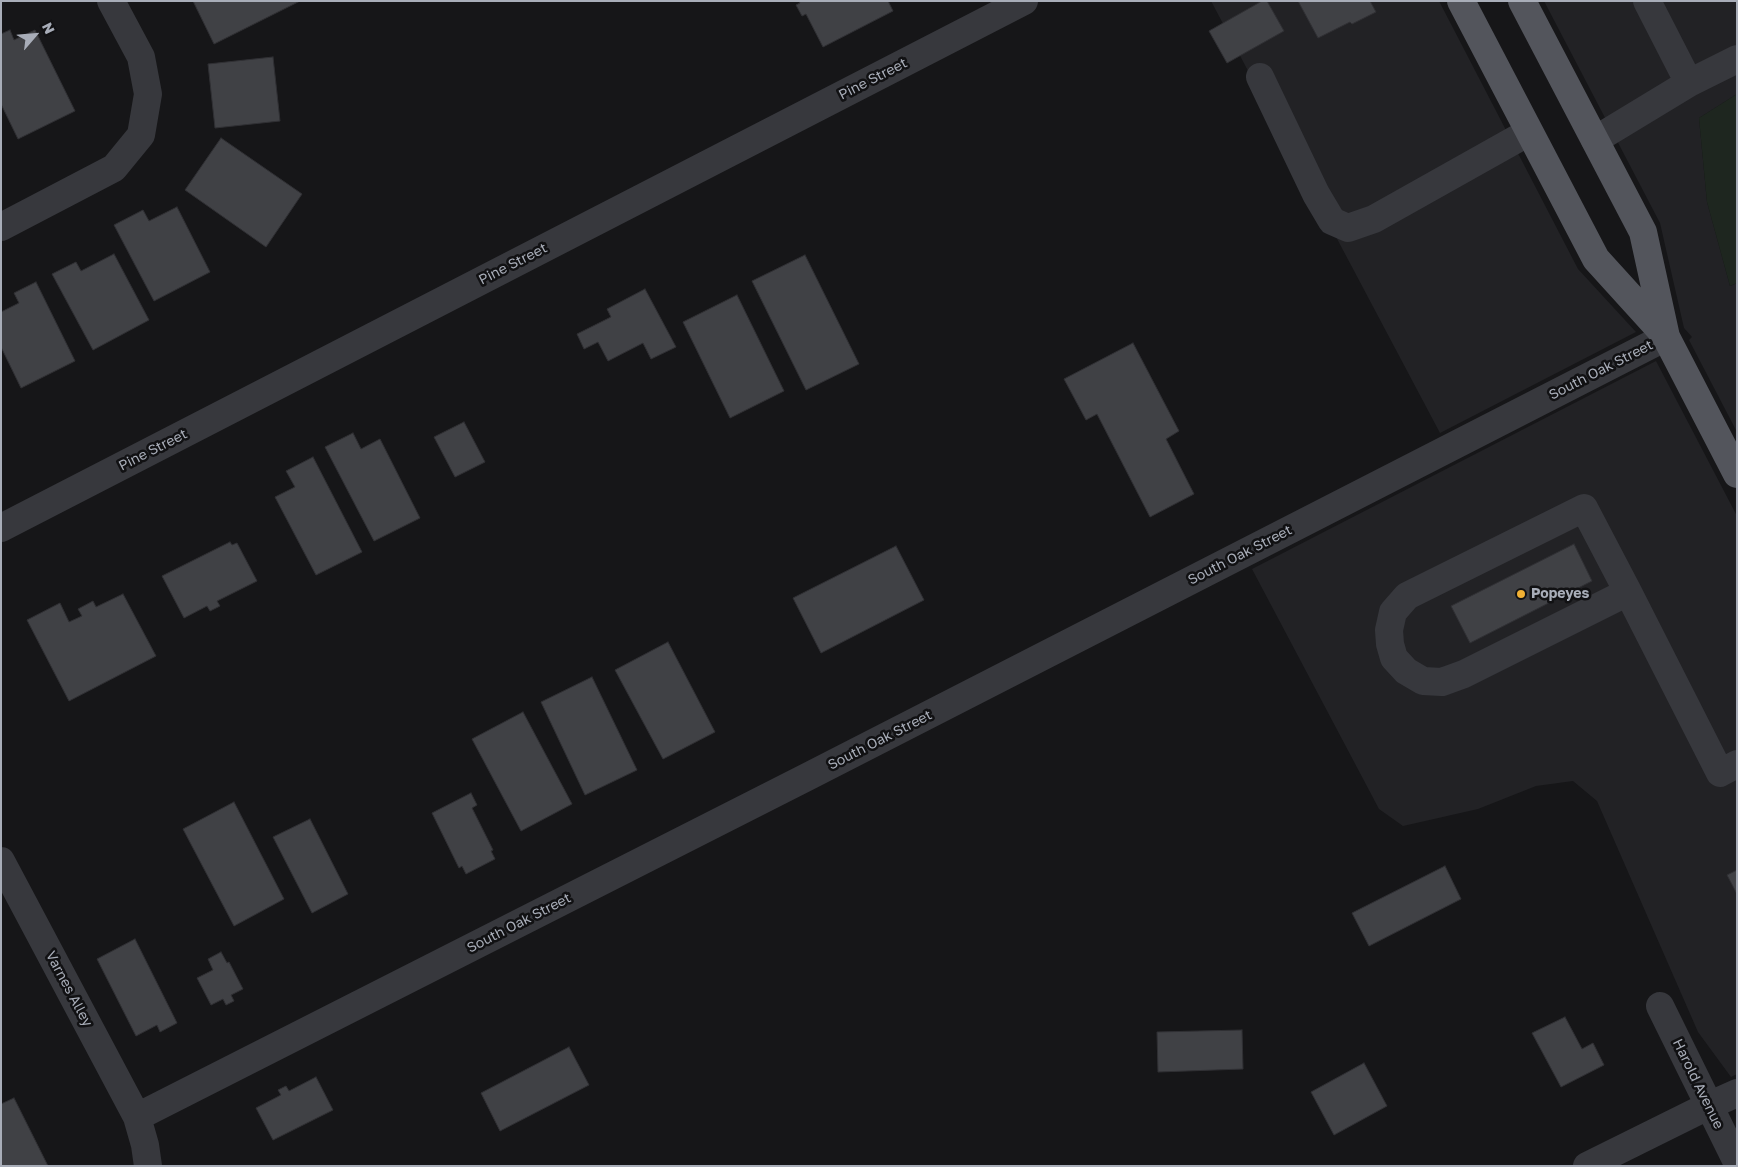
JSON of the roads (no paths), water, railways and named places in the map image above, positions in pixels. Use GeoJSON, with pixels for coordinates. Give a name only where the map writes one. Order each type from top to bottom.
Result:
{"type":"FeatureCollection","features":[{"type":"Feature","properties":{"kind":"main road"},"geometry":{"type":"LineString","coordinates":[[1461,1],[1596,260],[1666,337],[1737,474]]}},
{"type":"Feature","properties":{"kind":"main road"},"geometry":{"type":"LineString","coordinates":[[1522,1],[1643,232],[1666,337]]}},
{"type":"Feature","properties":{"kind":"street"},"geometry":{"type":"LineString","coordinates":[[1,227],[114,168],[141,135],[148,94],[141,57],[112,1]]}},
{"type":"Feature","properties":{"kind":"street","name":"Pine Street"},"geometry":{"type":"LineString","coordinates":[[1,528],[988,9],[1024,1]]}},
{"type":"Feature","properties":{"kind":"street"},"geometry":{"type":"LineString","coordinates":[[1647,1],[1690,83]]}},
{"type":"Feature","properties":{"kind":"street"},"geometry":{"type":"LineString","coordinates":[[1595,140],[1690,83],[1737,59]]}},
{"type":"Feature","properties":{"kind":"street"},"geometry":{"type":"LineString","coordinates":[[1260,77],[1316,194],[1332,220],[1348,228],[1374,218],[1529,132]]}},
{"type":"Feature","properties":{"kind":"street","name":"South Oak Street"},"geometry":{"type":"LineString","coordinates":[[137,1117],[807,777],[1666,337]]}},
{"type":"Feature","properties":{"kind":"street"},"geometry":{"type":"LineString","coordinates":[[1628,592],[1464,674],[1442,682],[1423,681],[1406,671],[1394,658],[1390,644],[1389,630],[1394,612],[1407,596],[1584,508],[1628,592],[1720,773],[1737,764]]}},
{"type":"Feature","properties":{"kind":"street","name":"Varnes Alley"},"geometry":{"type":"LineString","coordinates":[[1,861],[137,1117]]}},
{"type":"Feature","properties":{"kind":"street","name":"Harold Avenue"},"geometry":{"type":"LineString","coordinates":[[1660,1006],[1737,1162]]}},
{"type":"Feature","properties":{"kind":"street"},"geometry":{"type":"LineString","coordinates":[[1587,1166],[1737,1093]]}},
{"type":"Feature","properties":{"kind":"street"},"geometry":{"type":"LineString","coordinates":[[137,1117],[145,1145],[148,1166]]}},
{"type":"Feature","properties":{"kind":"place","name":"Popeyes"},"geometry":{"type":"Point","coordinates":[1521,594]}}]}
